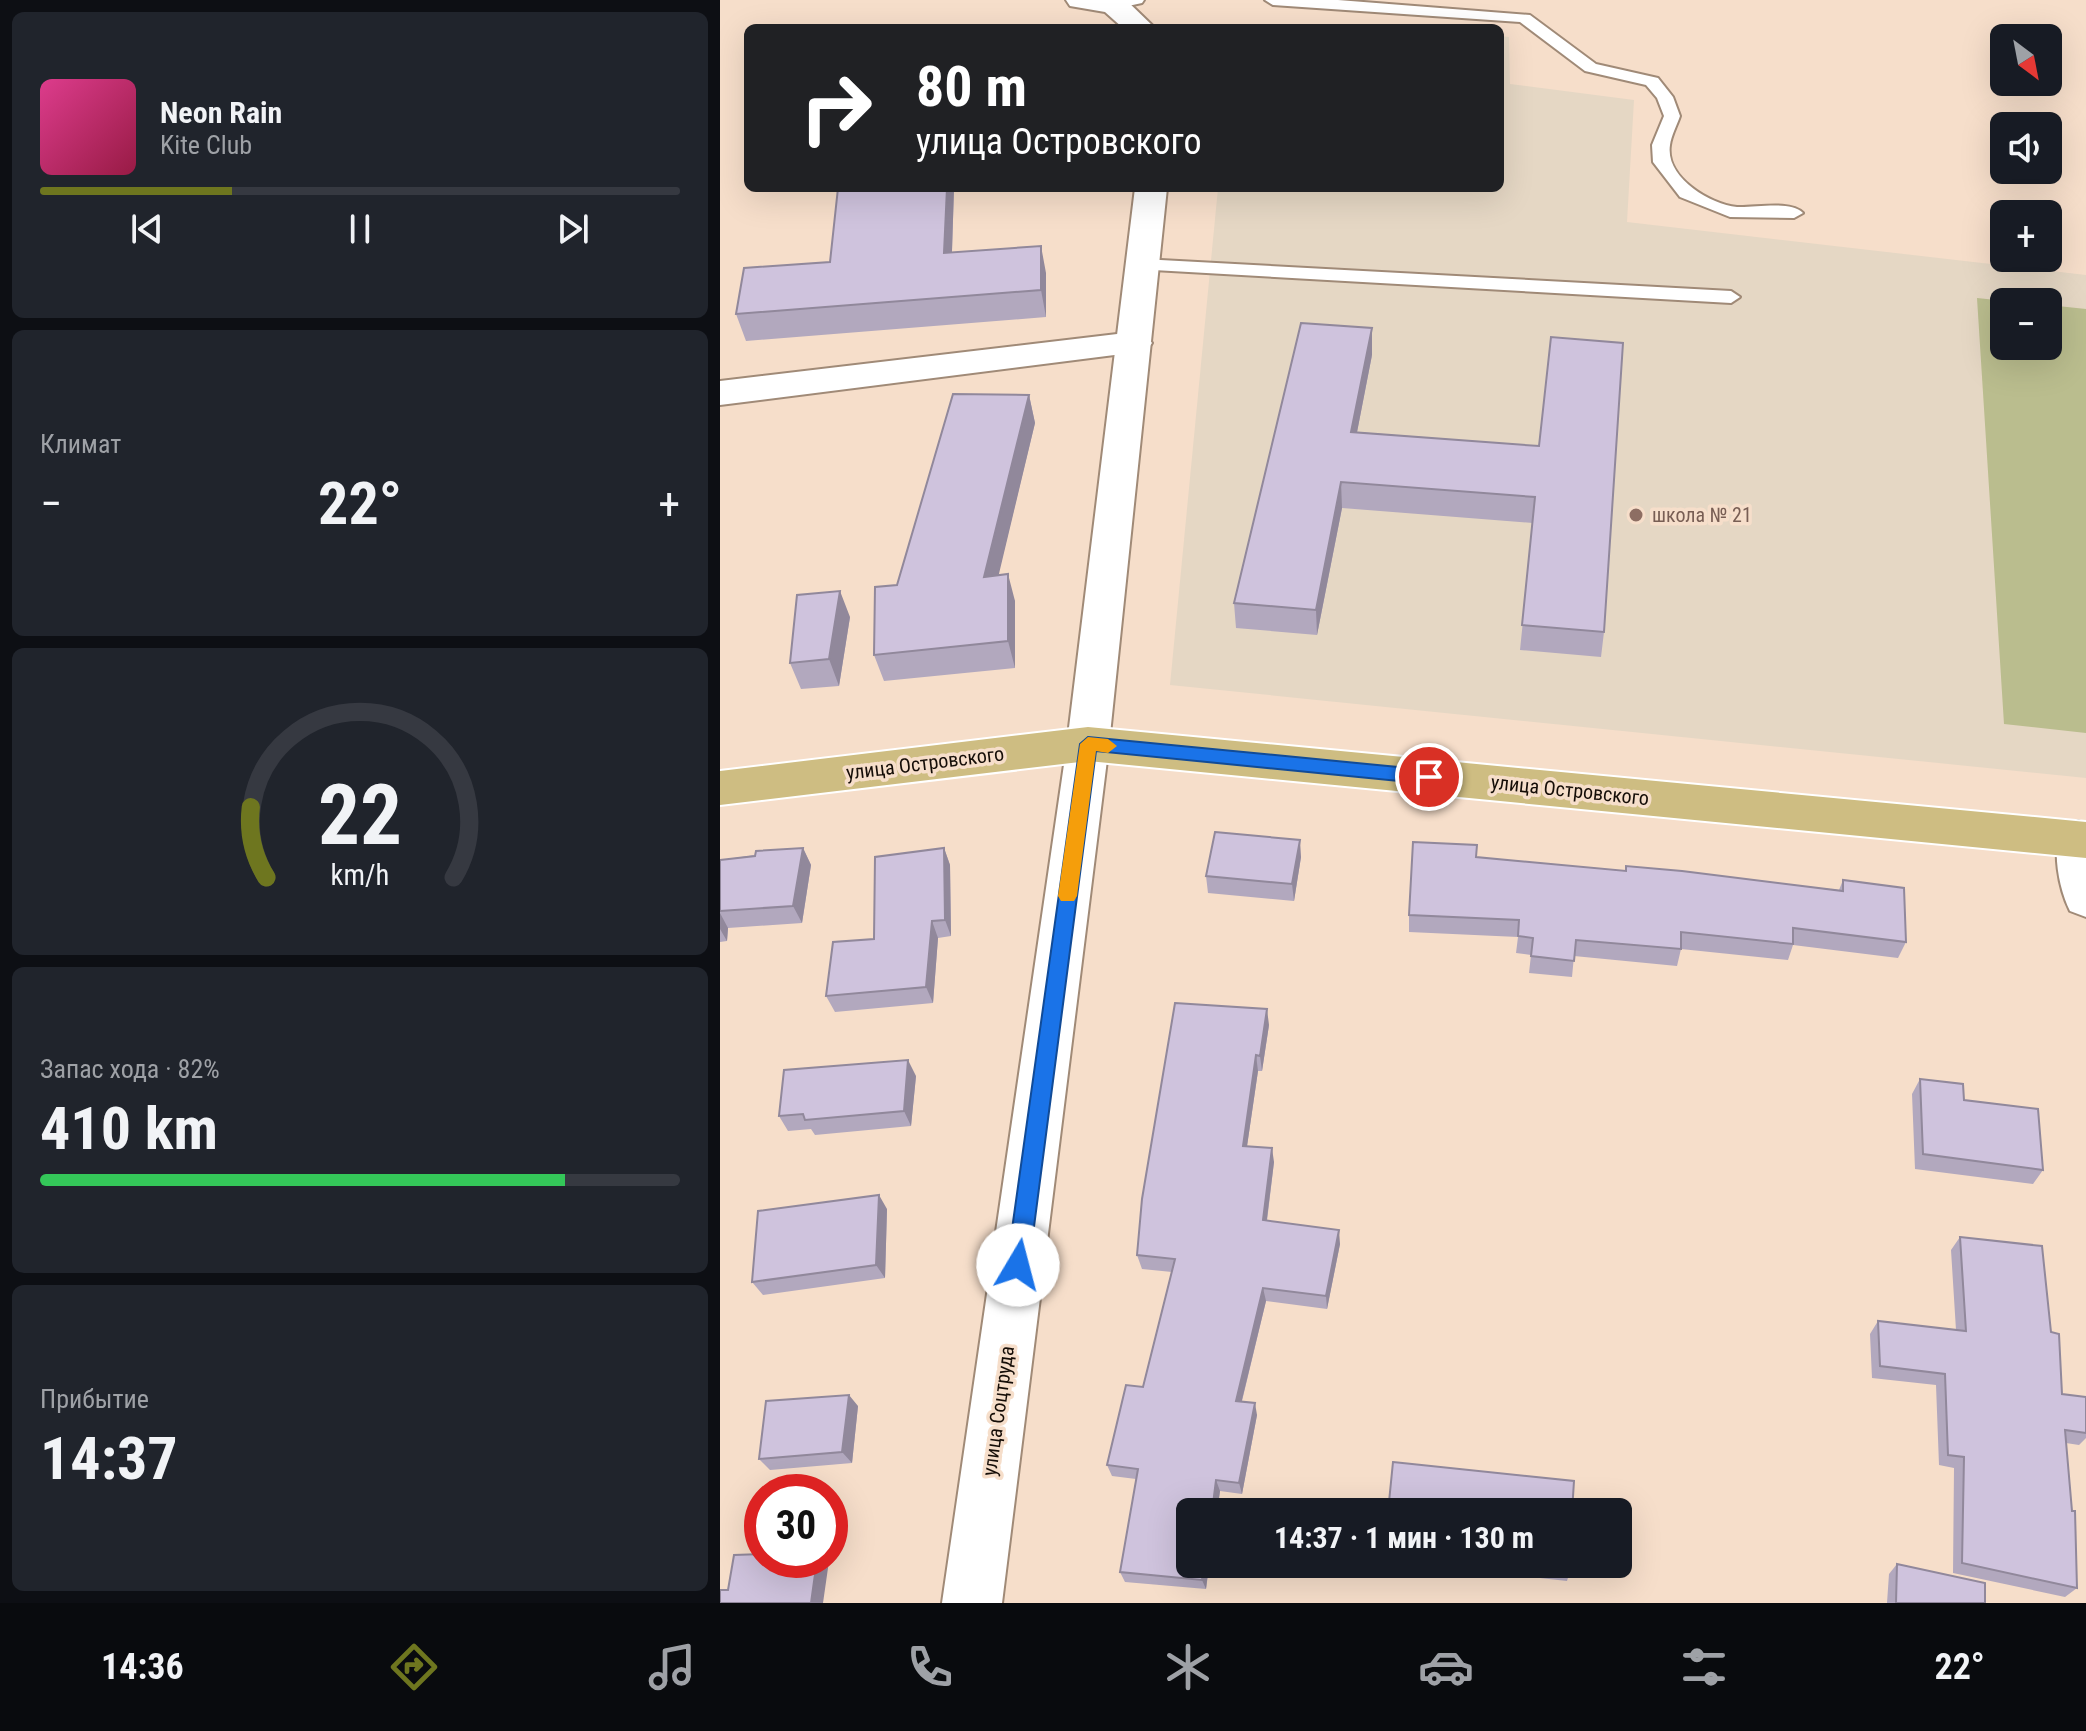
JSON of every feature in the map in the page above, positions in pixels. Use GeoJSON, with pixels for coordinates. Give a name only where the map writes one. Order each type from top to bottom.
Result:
{"type":"FeatureCollection","features":[{"type":"Feature","properties":{"kind":"main road","name":"улица Островского"},"geometry":{"type":"LineString","coordinates":[[720,788],[1088,744],[2082,840]]}},
{"type":"Feature","properties":{"kind":"street"},"geometry":{"type":"LineString","coordinates":[[1080,0],[1125,2],[1138,24]]}},
{"type":"Feature","properties":{"kind":"street","name":"улица Соцтруда"},"geometry":{"type":"LineString","coordinates":[[972,1603],[1088,744],[1151,192]]}},
{"type":"Feature","properties":{"kind":"street"},"geometry":{"type":"LineString","coordinates":[[720,393],[1134,343]]}},
{"type":"Feature","properties":{"kind":"street"},"geometry":{"type":"LineString","coordinates":[[2082,840],[2086,898]]}},
{"type":"Feature","properties":{"kind":"lane"},"geometry":{"type":"LineString","coordinates":[[1273,0],[1524,18],[1591,68],[1652,81],[1665,97],[1672,116],[1661,145],[1662,162],[1686,193],[1730,212],[1794,213]]}},
{"type":"Feature","properties":{"kind":"lane"},"geometry":{"type":"LineString","coordinates":[[1142,265],[1731,297]]}},
{"type":"Feature","properties":{"kind":"shaded area","name":"школа № 21"},"geometry":{"type":"Polygon","coordinates":[[[1504,36],[1509,37],[1510,84],[1634,100],[1627,222],[1990,264],[1990,272],[2086,275],[2086,778],[1170,685],[1218,192],[1504,192],[1504,36]]]}},
{"type":"Feature","properties":{"kind":"green space"},"geometry":{"type":"Polygon","coordinates":[[[1977,298],[1990,299],[1990,360],[2062,360],[2062,306],[2086,309],[2086,733],[2004,724],[1977,298]]]}},
{"type":"Feature","properties":{"kind":"building"},"geometry":{"type":"Polygon","coordinates":[[[838,192],[947,192],[944,253],[1041,246],[1041,290],[736,314],[744,268],[830,262],[838,192]]]}},
{"type":"Feature","properties":{"kind":"building"},"geometry":{"type":"Polygon","coordinates":[[[1301,323],[1372,328],[1351,432],[1539,446],[1551,337],[1623,343],[1604,632],[1522,625],[1535,497],[1341,482],[1316,610],[1234,603],[1301,323]]]}},
{"type":"Feature","properties":{"kind":"building"},"geometry":{"type":"Polygon","coordinates":[[[953,394],[1029,395],[984,577],[1008,574],[1008,641],[874,655],[875,587],[897,585],[953,394]]]}},
{"type":"Feature","properties":{"kind":"building"},"geometry":{"type":"Polygon","coordinates":[[[840,591],[829,659],[790,663],[797,595],[840,591]]]}},
{"type":"Feature","properties":{"kind":"building"},"geometry":{"type":"Polygon","coordinates":[[[1215,832],[1300,840],[1292,884],[1206,876],[1215,832]]]}},
{"type":"Feature","properties":{"kind":"building"},"geometry":{"type":"Polygon","coordinates":[[[1413,842],[1477,845],[1476,857],[1626,871],[1626,866],[1682,871],[1843,891],[1843,880],[1904,888],[1906,942],[1793,928],[1793,944],[1681,932],[1681,949],[1576,940],[1574,961],[1531,956],[1533,938],[1518,936],[1519,920],[1409,915],[1413,842]]]}},
{"type":"Feature","properties":{"kind":"building"},"geometry":{"type":"Polygon","coordinates":[[[803,848],[793,906],[720,911],[720,860],[755,856],[756,851],[803,848]]]}},
{"type":"Feature","properties":{"kind":"building"},"geometry":{"type":"Polygon","coordinates":[[[944,848],[945,920],[932,921],[926,987],[826,996],[833,942],[874,939],[875,857],[944,848]]]}},
{"type":"Feature","properties":{"kind":"building"},"geometry":{"type":"Polygon","coordinates":[[[1175,1003],[1267,1009],[1260,1056],[1256,1055],[1243,1146],[1272,1148],[1263,1220],[1339,1230],[1326,1296],[1263,1288],[1236,1401],[1255,1403],[1239,1483],[1216,1480],[1214,1498],[1176,1498],[1176,1577],[1120,1572],[1138,1469],[1107,1465],[1126,1385],[1143,1387],[1175,1259],[1137,1255],[1142,1199],[1175,1003]]]}},
{"type":"Feature","properties":{"kind":"building"},"geometry":{"type":"Polygon","coordinates":[[[908,1060],[904,1111],[805,1120],[803,1114],[779,1116],[784,1070],[908,1060]]]}},
{"type":"Feature","properties":{"kind":"building"},"geometry":{"type":"Polygon","coordinates":[[[1920,1079],[1963,1084],[1964,1100],[2038,1109],[2043,1170],[1923,1154],[1920,1079]]]}},
{"type":"Feature","properties":{"kind":"building"},"geometry":{"type":"Polygon","coordinates":[[[879,1195],[876,1265],[752,1282],[758,1211],[879,1195]]]}},
{"type":"Feature","properties":{"kind":"building"},"geometry":{"type":"Polygon","coordinates":[[[1960,1237],[2042,1246],[2051,1332],[2059,1334],[2062,1394],[2086,1397],[2086,1433],[2065,1430],[2072,1511],[2075,1511],[2077,1588],[1962,1563],[1964,1457],[1948,1455],[1945,1374],[1880,1366],[1878,1321],[1966,1331],[1960,1237]]]}},
{"type":"Feature","properties":{"kind":"building"},"geometry":{"type":"Polygon","coordinates":[[[849,1395],[842,1452],[759,1459],[766,1401],[849,1395]]]}},
{"type":"Feature","properties":{"kind":"building"},"geometry":{"type":"Polygon","coordinates":[[[1393,1462],[1574,1481],[1573,1498],[1389,1498],[1393,1462]]]}},
{"type":"Feature","properties":{"kind":"building"},"geometry":{"type":"Polygon","coordinates":[[[734,1555],[744,1555],[744,1578],[814,1578],[811,1603],[720,1603],[720,1590],[728,1590],[734,1555]]]}},
{"type":"Feature","properties":{"kind":"building"},"geometry":{"type":"Polygon","coordinates":[[[1897,1564],[1985,1583],[1985,1603],[1896,1603],[1897,1564]]]}},
{"type":"Feature","properties":{"kind":"slow traffic"},"geometry":{"type":"LineString","coordinates":[[1068,896],[1088,744],[1108,746]]}},
{"type":"Feature","properties":{"kind":"place","name":"школа № 21"},"geometry":{"type":"Point","coordinates":[1636,515]}},
{"type":"Feature","properties":{"kind":"route"},"geometry":{"type":"LineString","coordinates":[[1018,1265],[1088,744],[1429,777]]}}]}
